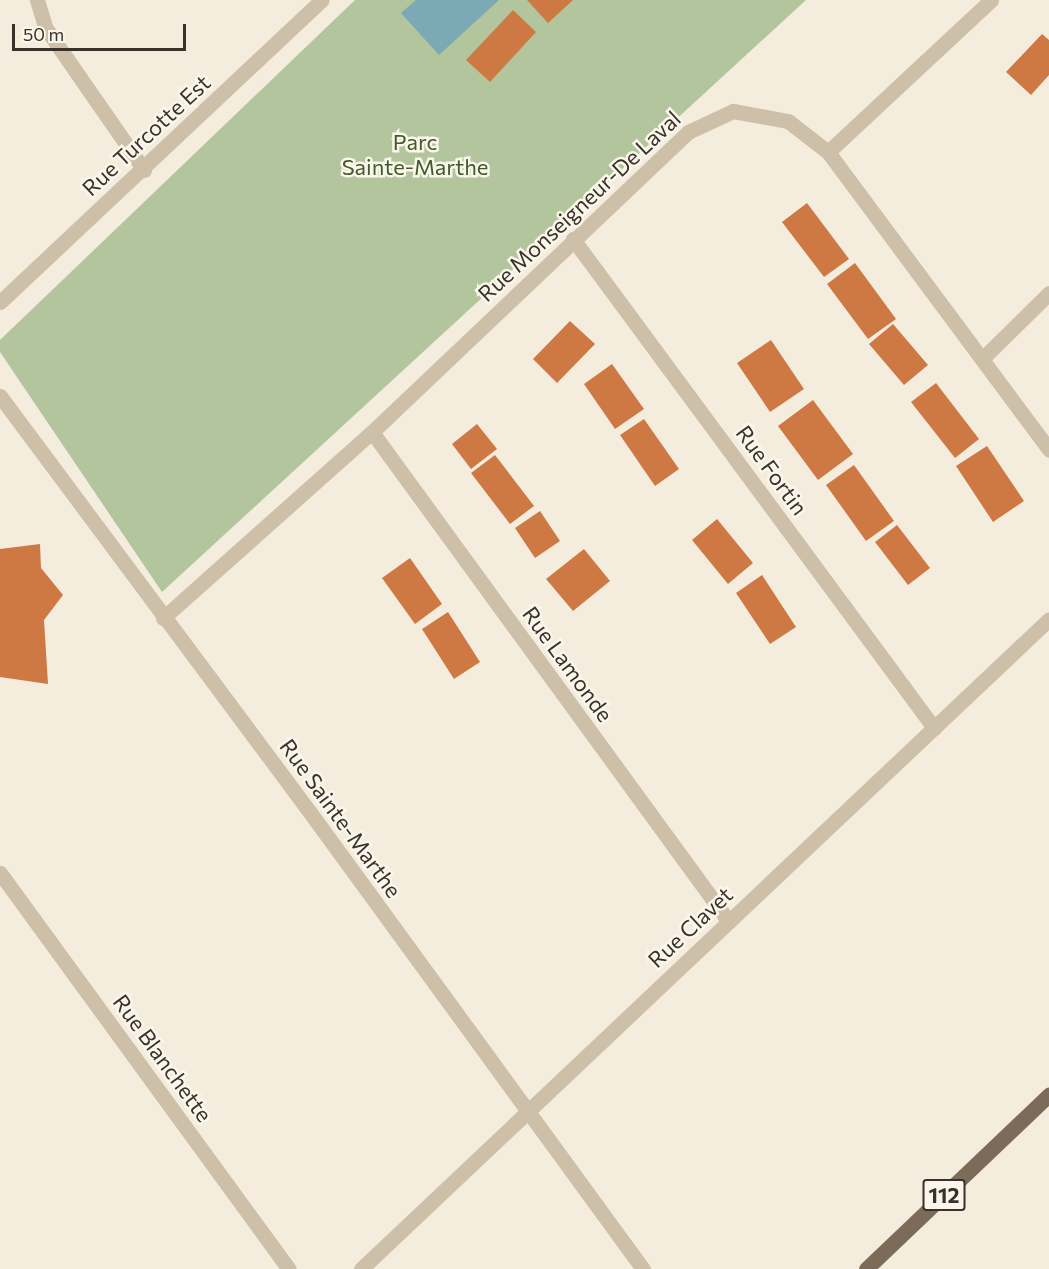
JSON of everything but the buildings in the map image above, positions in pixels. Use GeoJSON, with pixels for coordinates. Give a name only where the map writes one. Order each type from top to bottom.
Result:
{"type":"FeatureCollection","features":[{"type":"Feature","properties":{"kind":"main road","name":"112"},"geometry":{"type":"LineString","coordinates":[[866,1269],[1049,1095]]}},
{"type":"Feature","properties":{"kind":"street"},"geometry":{"type":"LineString","coordinates":[[37,0],[45,27],[144,170]]}},
{"type":"Feature","properties":{"kind":"street","name":"Rue Turcotte Est"},"geometry":{"type":"LineString","coordinates":[[0,302],[144,170],[322,0]]}},
{"type":"Feature","properties":{"kind":"street"},"geometry":{"type":"LineString","coordinates":[[828,152],[991,0]]}},
{"type":"Feature","properties":{"kind":"street","name":"Rue Monseigneur-De Laval"},"geometry":{"type":"LineString","coordinates":[[162,618],[372,432],[688,132],[733,111],[788,121],[828,152],[1049,450]]}},
{"type":"Feature","properties":{"kind":"street","name":"Rue Fortin"},"geometry":{"type":"LineString","coordinates":[[573,239],[934,728]]}},
{"type":"Feature","properties":{"kind":"street"},"geometry":{"type":"LineString","coordinates":[[982,359],[1049,293]]}},
{"type":"Feature","properties":{"kind":"street","name":"Rue Sainte-Marthe"},"geometry":{"type":"LineString","coordinates":[[0,396],[162,618],[309,811],[527,1113],[643,1269]]}},
{"type":"Feature","properties":{"kind":"street","name":"Rue Lamonde"},"geometry":{"type":"LineString","coordinates":[[372,432],[729,922]]}},
{"type":"Feature","properties":{"kind":"street","name":"Rue Clavet"},"geometry":{"type":"LineString","coordinates":[[362,1269],[1049,619]]}},
{"type":"Feature","properties":{"kind":"street","name":"Rue Blanchette"},"geometry":{"type":"LineString","coordinates":[[0,873],[290,1269]]}},
{"type":"Feature","properties":{"kind":"green space","name":"Parc Sainte-Marthe"},"geometry":{"type":"Polygon","coordinates":[[[355,0],[806,0],[162,592],[0,352],[0,340],[355,0]]]}},
{"type":"Feature","properties":{"kind":"water"},"geometry":{"type":"Polygon","coordinates":[[[416,0],[499,0],[439,55],[401,13],[416,0]]]}}]}
